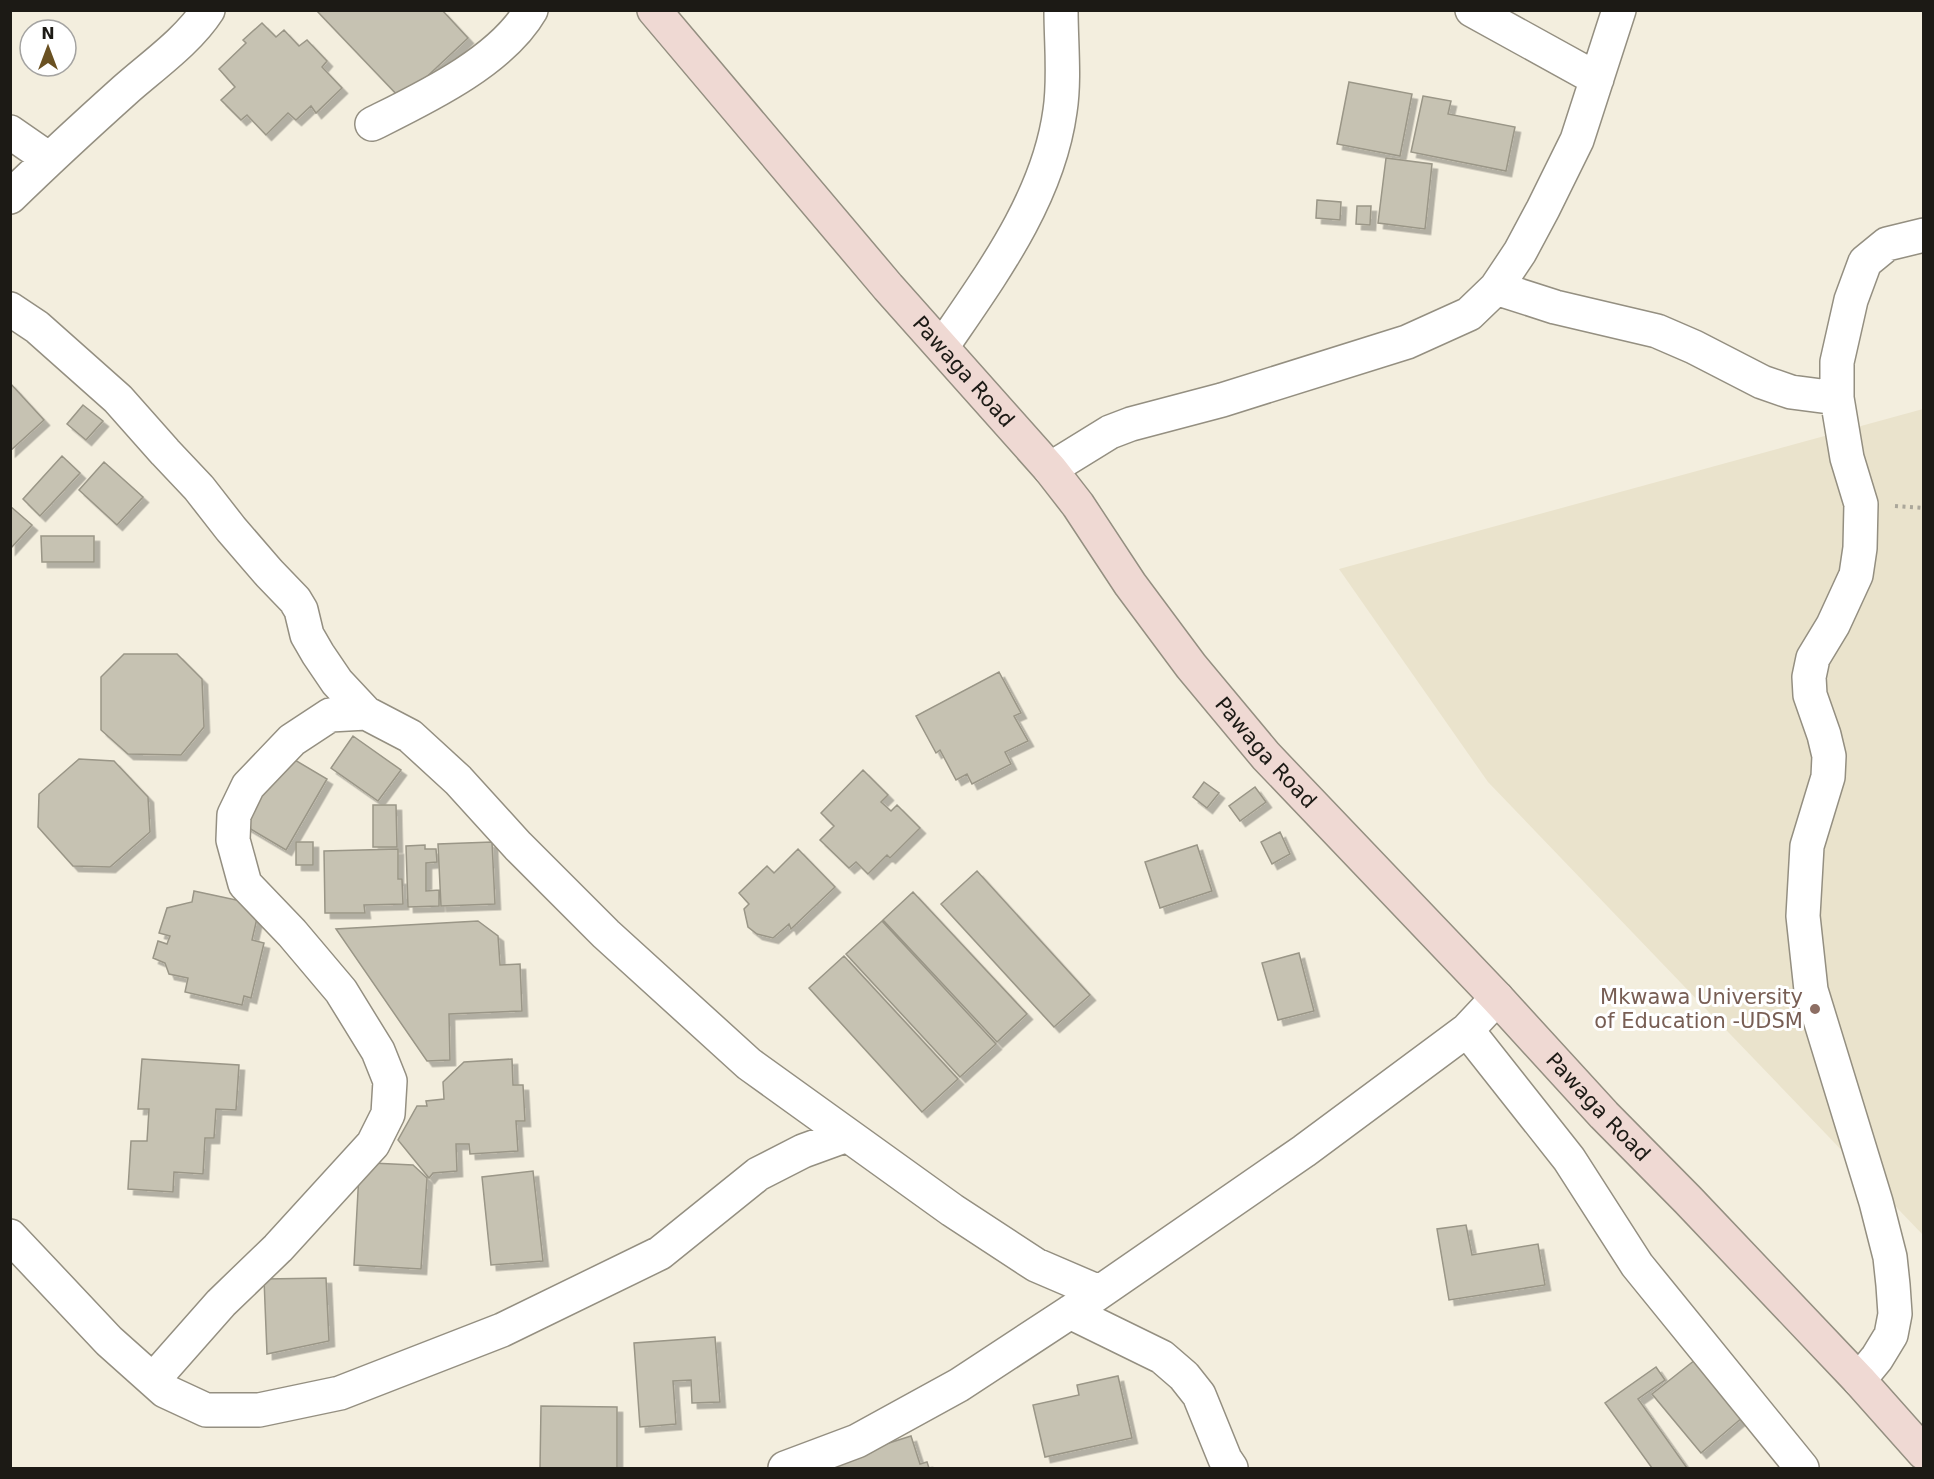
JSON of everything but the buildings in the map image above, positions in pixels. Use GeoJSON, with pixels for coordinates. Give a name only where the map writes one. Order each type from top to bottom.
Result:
{"type":"FeatureCollection","features":[{"type":"Feature","properties":{"kind":"main road","name":"Pawaga Road"},"geometry":{"type":"LineString","coordinates":[[654,10],[888,287],[1050,470],[1191,666],[1266,756],[1604,1115],[1859,1380],[1923,1453]]}},
{"type":"Feature","properties":{"kind":"street"},"geometry":{"type":"LineString","coordinates":[[10,197],[49,159],[171,51],[208,10]]}},
{"type":"Feature","properties":{"kind":"street"},"geometry":{"type":"LineString","coordinates":[[372,124],[440,88],[480,62],[506,43],[531,10]]}},
{"type":"Feature","properties":{"kind":"street"},"geometry":{"type":"LineString","coordinates":[[942,347],[1013,238],[1053,150],[1060,110],[1061,10]]}},
{"type":"Feature","properties":{"kind":"street"},"geometry":{"type":"LineString","coordinates":[[1472,10],[1597,79]]}},
{"type":"Feature","properties":{"kind":"street"},"geometry":{"type":"LineString","coordinates":[[1050,470],[1110,432],[1131,424],[1222,400],[1407,342],[1469,314],[1496,288],[1520,252],[1543,209],[1577,140],[1619,10]]}},
{"type":"Feature","properties":{"kind":"street"},"geometry":{"type":"LineString","coordinates":[[10,132],[49,159]]}},
{"type":"Feature","properties":{"kind":"street"},"geometry":{"type":"LineString","coordinates":[[1859,1380],[1877,1359],[1891,1335],[1895,1314],[1893,1285],[1890,1257],[1876,1202],[1811,990],[1803,916],[1806,846],[1828,777],[1829,756],[1810,695],[1809,677],[1813,658],[1833,625],[1856,575],[1860,548],[1861,504],[1846,458],[1837,398],[1838,362],[1851,300],[1865,261],[1887,244],[1923,235]]}},
{"type":"Feature","properties":{"kind":"street"},"geometry":{"type":"LineString","coordinates":[[1496,288],[1657,332],[1694,347],[1762,382],[1791,392],[1837,398]]}},
{"type":"Feature","properties":{"kind":"street"},"geometry":{"type":"LineString","coordinates":[[10,309],[37,327],[118,399],[199,488],[231,529],[295,600],[301,610],[307,635],[318,654],[337,682],[366,713],[410,736],[458,780],[518,846],[606,934],[749,1064],[952,1209],[1036,1265],[1099,1292]]}},
{"type":"Feature","properties":{"kind":"street"},"geometry":{"type":"LineString","coordinates":[[153,1380],[221,1303],[278,1248],[373,1144],[388,1114],[390,1081],[378,1051],[341,991],[292,933],[245,884],[233,840],[234,815],[248,786],[292,740],[330,715],[366,713]]}},
{"type":"Feature","properties":{"kind":"street"},"geometry":{"type":"LineString","coordinates":[[785,1468],[857,1441],[959,1385],[1070,1312],[1304,1150],[1467,1030],[1497,999]]}},
{"type":"Feature","properties":{"kind":"street"},"geometry":{"type":"LineString","coordinates":[[1467,1030],[1569,1159],[1637,1265],[1786,1462]]}},
{"type":"Feature","properties":{"kind":"street"},"geometry":{"type":"LineString","coordinates":[[10,1236],[109,1341],[165,1391],[206,1410],[259,1410],[340,1393],[502,1330],[660,1253],[758,1174],[803,1150],[847,1135]]}},
{"type":"Feature","properties":{"kind":"street"},"geometry":{"type":"LineString","coordinates":[[1070,1312],[1162,1357],[1184,1376],[1199,1395],[1231,1468]]}},
{"type":"Feature","properties":{"kind":"shaded area","name":"Mkwawa University of Education -UDSM"},"geometry":{"type":"Polygon","coordinates":[[[1923,409],[1923,1235],[1488,782],[1339,569],[1923,409]]]}},
{"type":"Feature","properties":{"kind":"place","name":"Mkwawa University of Education -UDSM"},"geometry":{"type":"Point","coordinates":[1815,1009]}}]}
